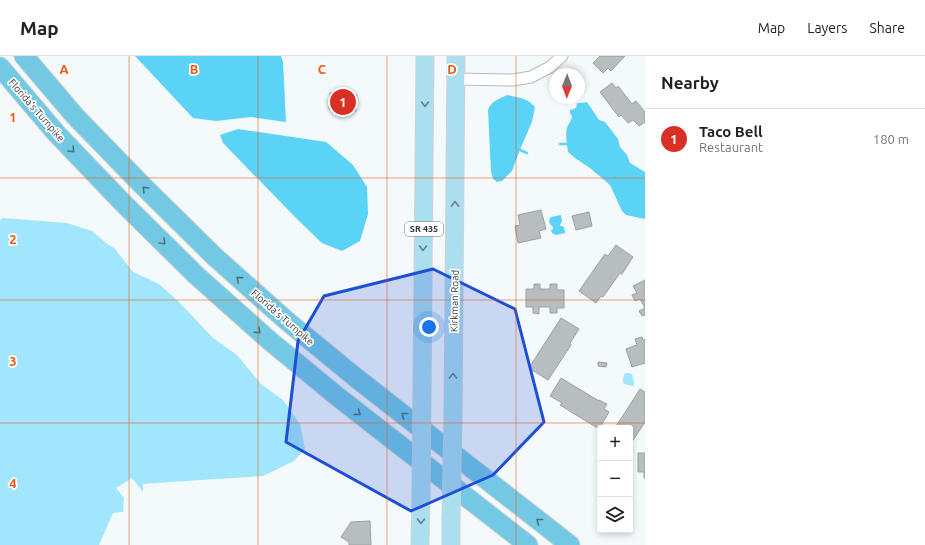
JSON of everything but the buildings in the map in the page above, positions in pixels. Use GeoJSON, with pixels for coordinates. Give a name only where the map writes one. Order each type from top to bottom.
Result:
{"type":"FeatureCollection","features":[{"type":"Feature","properties":{"kind":"highway","name":"Florida's Turnpike"},"geometry":{"type":"LineString","coordinates":[[24,56],[75,116],[215,257],[287,321],[355,377],[570,545]]}},
{"type":"Feature","properties":{"kind":"highway","name":"Florida's Turnpike"},"geometry":{"type":"LineString","coordinates":[[0,67],[56,133],[124,204],[197,276],[270,341],[332,393],[528,545]]}},
{"type":"Feature","properties":{"kind":"main road","name":"SR 435"},"geometry":{"type":"LineString","coordinates":[[420,545],[425,56]]}},
{"type":"Feature","properties":{"kind":"main road","name":"Kirkman Road"},"geometry":{"type":"LineString","coordinates":[[451,545],[456,56]]}},
{"type":"Feature","properties":{"kind":"street"},"geometry":{"type":"LineString","coordinates":[[456,79],[513,80],[530,77],[550,67],[562,56]]}},
{"type":"Feature","properties":{"kind":"highlighted area"},"geometry":{"type":"Polygon","coordinates":[[[433,269],[515,309],[544,422],[493,475],[411,511],[286,442],[298,341],[324,296],[433,269]]]}},
{"type":"Feature","properties":{"kind":"shaded area"},"geometry":{"type":"Polygon","coordinates":[[[135,56],[281,56],[283,62],[286,122],[251,117],[216,121],[193,118],[135,56]]]}},
{"type":"Feature","properties":{"kind":"shaded area"},"geometry":{"type":"Polygon","coordinates":[[[507,95],[526,100],[535,107],[532,122],[512,171],[502,181],[497,182],[493,179],[491,171],[488,110],[493,102],[507,95]]]}},
{"type":"Feature","properties":{"kind":"shaded area"},"geometry":{"type":"Polygon","coordinates":[[[587,102],[599,120],[605,122],[618,139],[620,147],[627,155],[630,163],[645,172],[645,219],[626,215],[622,211],[610,185],[568,152],[566,134],[572,116],[570,110],[575,108],[577,104],[585,104],[587,102]]]}},
{"type":"Feature","properties":{"kind":"shaded area"},"geometry":{"type":"Polygon","coordinates":[[[238,129],[326,142],[353,165],[367,187],[368,214],[360,241],[342,251],[322,243],[223,143],[220,135],[238,129]]]}},
{"type":"Feature","properties":{"kind":"shaded area"},"geometry":{"type":"Polygon","coordinates":[[[561,215],[562,221],[560,225],[564,227],[565,233],[556,235],[552,233],[551,230],[553,227],[549,221],[551,217],[561,215]]]}},
{"type":"Feature","properties":{"kind":"shaded area"},"geometry":{"type":"Polygon","coordinates":[[[3,218],[67,223],[92,231],[115,249],[133,272],[159,284],[179,302],[213,338],[237,355],[261,384],[283,400],[300,424],[305,449],[294,461],[263,476],[143,484],[143,492],[132,478],[116,488],[124,498],[123,512],[113,513],[99,545],[0,545],[0,220],[3,218]]]}},
{"type":"Feature","properties":{"kind":"shaded area"},"geometry":{"type":"Polygon","coordinates":[[[625,373],[632,374],[634,385],[624,384],[623,378],[625,373]]]}},
{"type":"Feature","properties":{"kind":"waterway"},"geometry":{"type":"LineString","coordinates":[[560,144],[567,144]]}},
{"type":"Feature","properties":{"kind":"waterway"},"geometry":{"type":"LineString","coordinates":[[520,150],[527,153]]}},
{"type":"Feature","properties":{"kind":"place","name":"Taco Bell"},"geometry":{"type":"Point","coordinates":[343,102]}}]}
